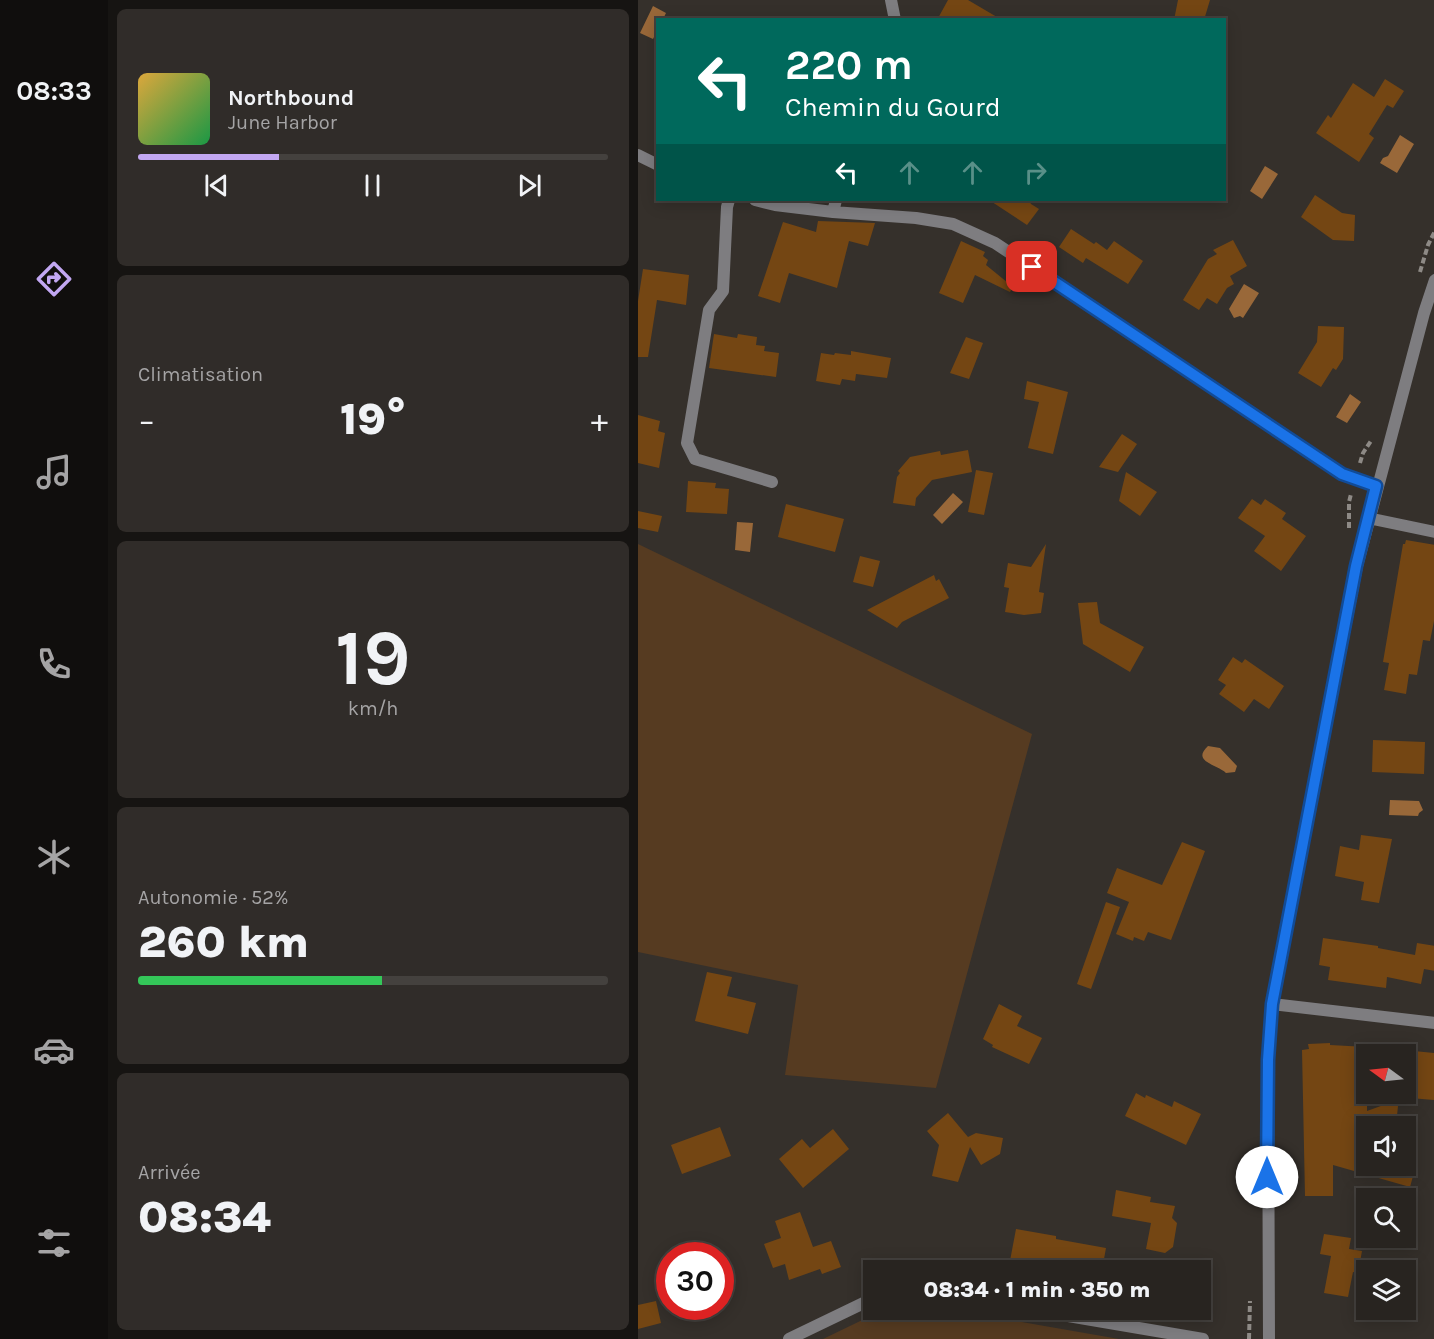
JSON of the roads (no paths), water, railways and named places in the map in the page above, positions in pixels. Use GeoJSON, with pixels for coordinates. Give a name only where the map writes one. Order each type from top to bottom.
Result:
{"type":"FeatureCollection","features":[{"type":"Feature","properties":{"kind":"street"},"geometry":{"type":"LineString","coordinates":[[891,0],[895,18]]}},
{"type":"Feature","properties":{"kind":"street"},"geometry":{"type":"LineString","coordinates":[[638,155],[656,164]]}},
{"type":"Feature","properties":{"kind":"street"},"geometry":{"type":"LineString","coordinates":[[729,201],[723,291],[710,310],[686,443],[695,459],[772,482]]}},
{"type":"Feature","properties":{"kind":"street"},"geometry":{"type":"LineString","coordinates":[[759,201],[775,205],[834,206],[953,224],[995,243],[1342,474],[1376,486]]}},
{"type":"Feature","properties":{"kind":"street"},"geometry":{"type":"LineString","coordinates":[[1269,1339],[1268,1060],[1272,1004],[1356,566],[1434,280]]}},
{"type":"Feature","properties":{"kind":"street"},"geometry":{"type":"LineString","coordinates":[[1368,518],[1434,532]]}},
{"type":"Feature","properties":{"kind":"street"},"geometry":{"type":"LineString","coordinates":[[1272,1004],[1434,1023]]}},
{"type":"Feature","properties":{"kind":"street"},"geometry":{"type":"LineString","coordinates":[[789,1339],[863,1303]]}},
{"type":"Feature","properties":{"kind":"street"},"geometry":{"type":"LineString","coordinates":[[1092,1320],[1203,1339]]}}]}
